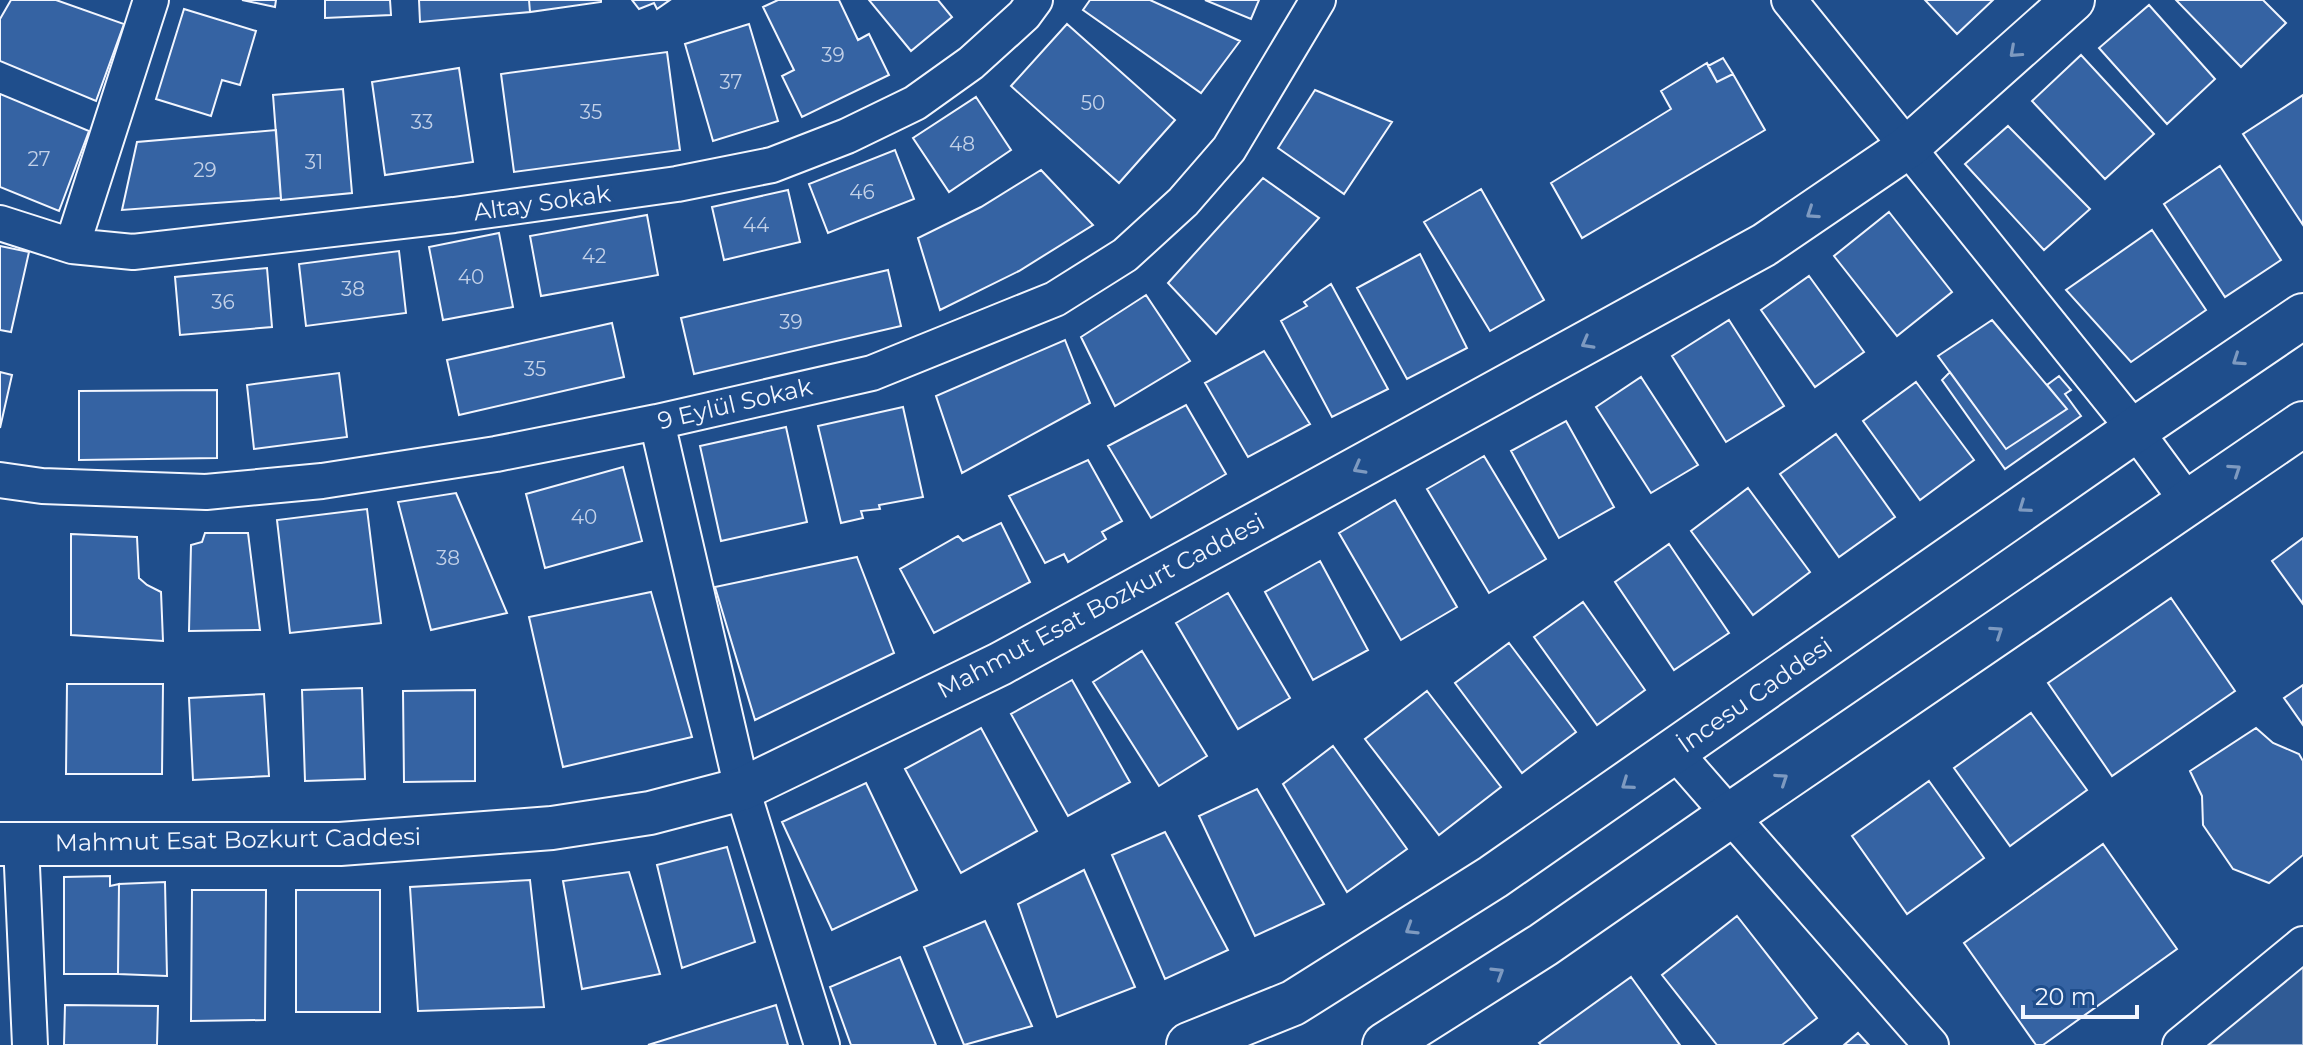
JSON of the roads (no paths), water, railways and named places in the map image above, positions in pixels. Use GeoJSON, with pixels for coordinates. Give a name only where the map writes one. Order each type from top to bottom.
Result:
{"type":"FeatureCollection","features":[{"type":"Feature","properties":{"kind":"main road","name":"İncesu Caddesi"},"geometry":{"type":"LineString","coordinates":[[1189,1045],[1293,1003],[1493,877],[2303,316]]}},
{"type":"Feature","properties":{"kind":"main road"},"geometry":{"type":"LineString","coordinates":[[1385,1045],[1543,945],[2303,424]]}},
{"type":"Feature","properties":{"kind":"street"},"geometry":{"type":"LineString","coordinates":[[72,246],[151,0]]}},
{"type":"Feature","properties":{"kind":"street","name":"Altay Sokak"},"geometry":{"type":"LineString","coordinates":[[0,223],[72,246],[133,252],[454,215],[677,184],[772,165],[847,136],[915,103],[971,63],[1024,15],[1035,0]]}},
{"type":"Feature","properties":{"kind":"street","name":"9 Eylül Sokak"},"geometry":{"type":"LineString","coordinates":[[0,480],[42,486],[206,492],[322,481],[452,461],[657,422],[872,373],[1055,299],[1125,255],[1183,202],[1229,149],[1318,0]]}},
{"type":"Feature","properties":{"kind":"street"},"geometry":{"type":"LineString","coordinates":[[1789,0],[2135,430],[2188,502]]}},
{"type":"Feature","properties":{"kind":"street","name":"Mahmut Esat Bozkurt Caddesi"},"geometry":{"type":"LineString","coordinates":[[11,844],[340,844],[537,830],[650,813],[742,789],[1000,664],[1764,245],[1908,147],[2073,0]]}},
{"type":"Feature","properties":{"kind":"street"},"geometry":{"type":"LineString","coordinates":[[657,422],[742,789],[822,1045]]}},
{"type":"Feature","properties":{"kind":"street"},"geometry":{"type":"LineString","coordinates":[[1674,751],[1931,1045]]}},
{"type":"Feature","properties":{"kind":"street"},"geometry":{"type":"LineString","coordinates":[[11,844],[30,1045]]}},
{"type":"Feature","properties":{"kind":"street"},"geometry":{"type":"LineString","coordinates":[[2180,1045],[2303,944]]}}]}
